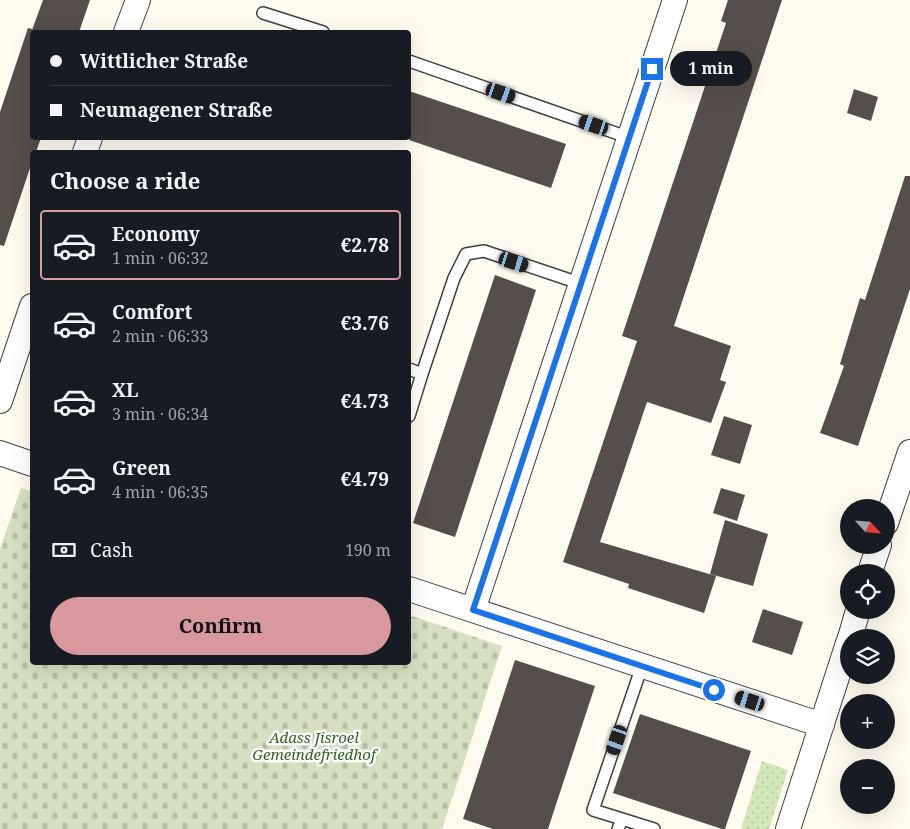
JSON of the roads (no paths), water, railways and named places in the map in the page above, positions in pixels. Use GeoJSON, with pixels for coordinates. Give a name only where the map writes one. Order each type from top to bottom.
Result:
{"type":"FeatureCollection","features":[{"type":"Feature","properties":{"kind":"street"},"geometry":{"type":"LineString","coordinates":[[127,30],[138,0]]}},
{"type":"Feature","properties":{"kind":"street"},"geometry":{"type":"LineString","coordinates":[[473,610],[675,0]]}},
{"type":"Feature","properties":{"kind":"street"},"geometry":{"type":"LineString","coordinates":[[0,401],[30,312]]}},
{"type":"Feature","properties":{"kind":"street"},"geometry":{"type":"LineString","coordinates":[[894,499],[910,452]]}},
{"type":"Feature","properties":{"kind":"street"},"geometry":{"type":"LineString","coordinates":[[0,454],[30,463]]}},
{"type":"Feature","properties":{"kind":"street"},"geometry":{"type":"LineString","coordinates":[[411,590],[822,725]]}},
{"type":"Feature","properties":{"kind":"street"},"geometry":{"type":"LineString","coordinates":[[788,829],[840,668]]}},
{"type":"Feature","properties":{"kind":"lane"},"geometry":{"type":"LineString","coordinates":[[263,12],[317,30]]}},
{"type":"Feature","properties":{"kind":"lane"},"geometry":{"type":"LineString","coordinates":[[411,62],[630,138]]}},
{"type":"Feature","properties":{"kind":"lane"},"geometry":{"type":"LineString","coordinates":[[411,410],[454,278],[466,254],[484,251],[582,284]]}},
{"type":"Feature","properties":{"kind":"lane"},"geometry":{"type":"LineString","coordinates":[[411,370],[422,374]]}},
{"type":"Feature","properties":{"kind":"lane"},"geometry":{"type":"LineString","coordinates":[[642,666],[593,810],[620,824],[654,829]]}},
{"type":"Feature","properties":{"kind":"park label","name":"Adass Jisroel Gemeindefriedhof"},"geometry":{"type":"Point","coordinates":[314,746]}}]}
